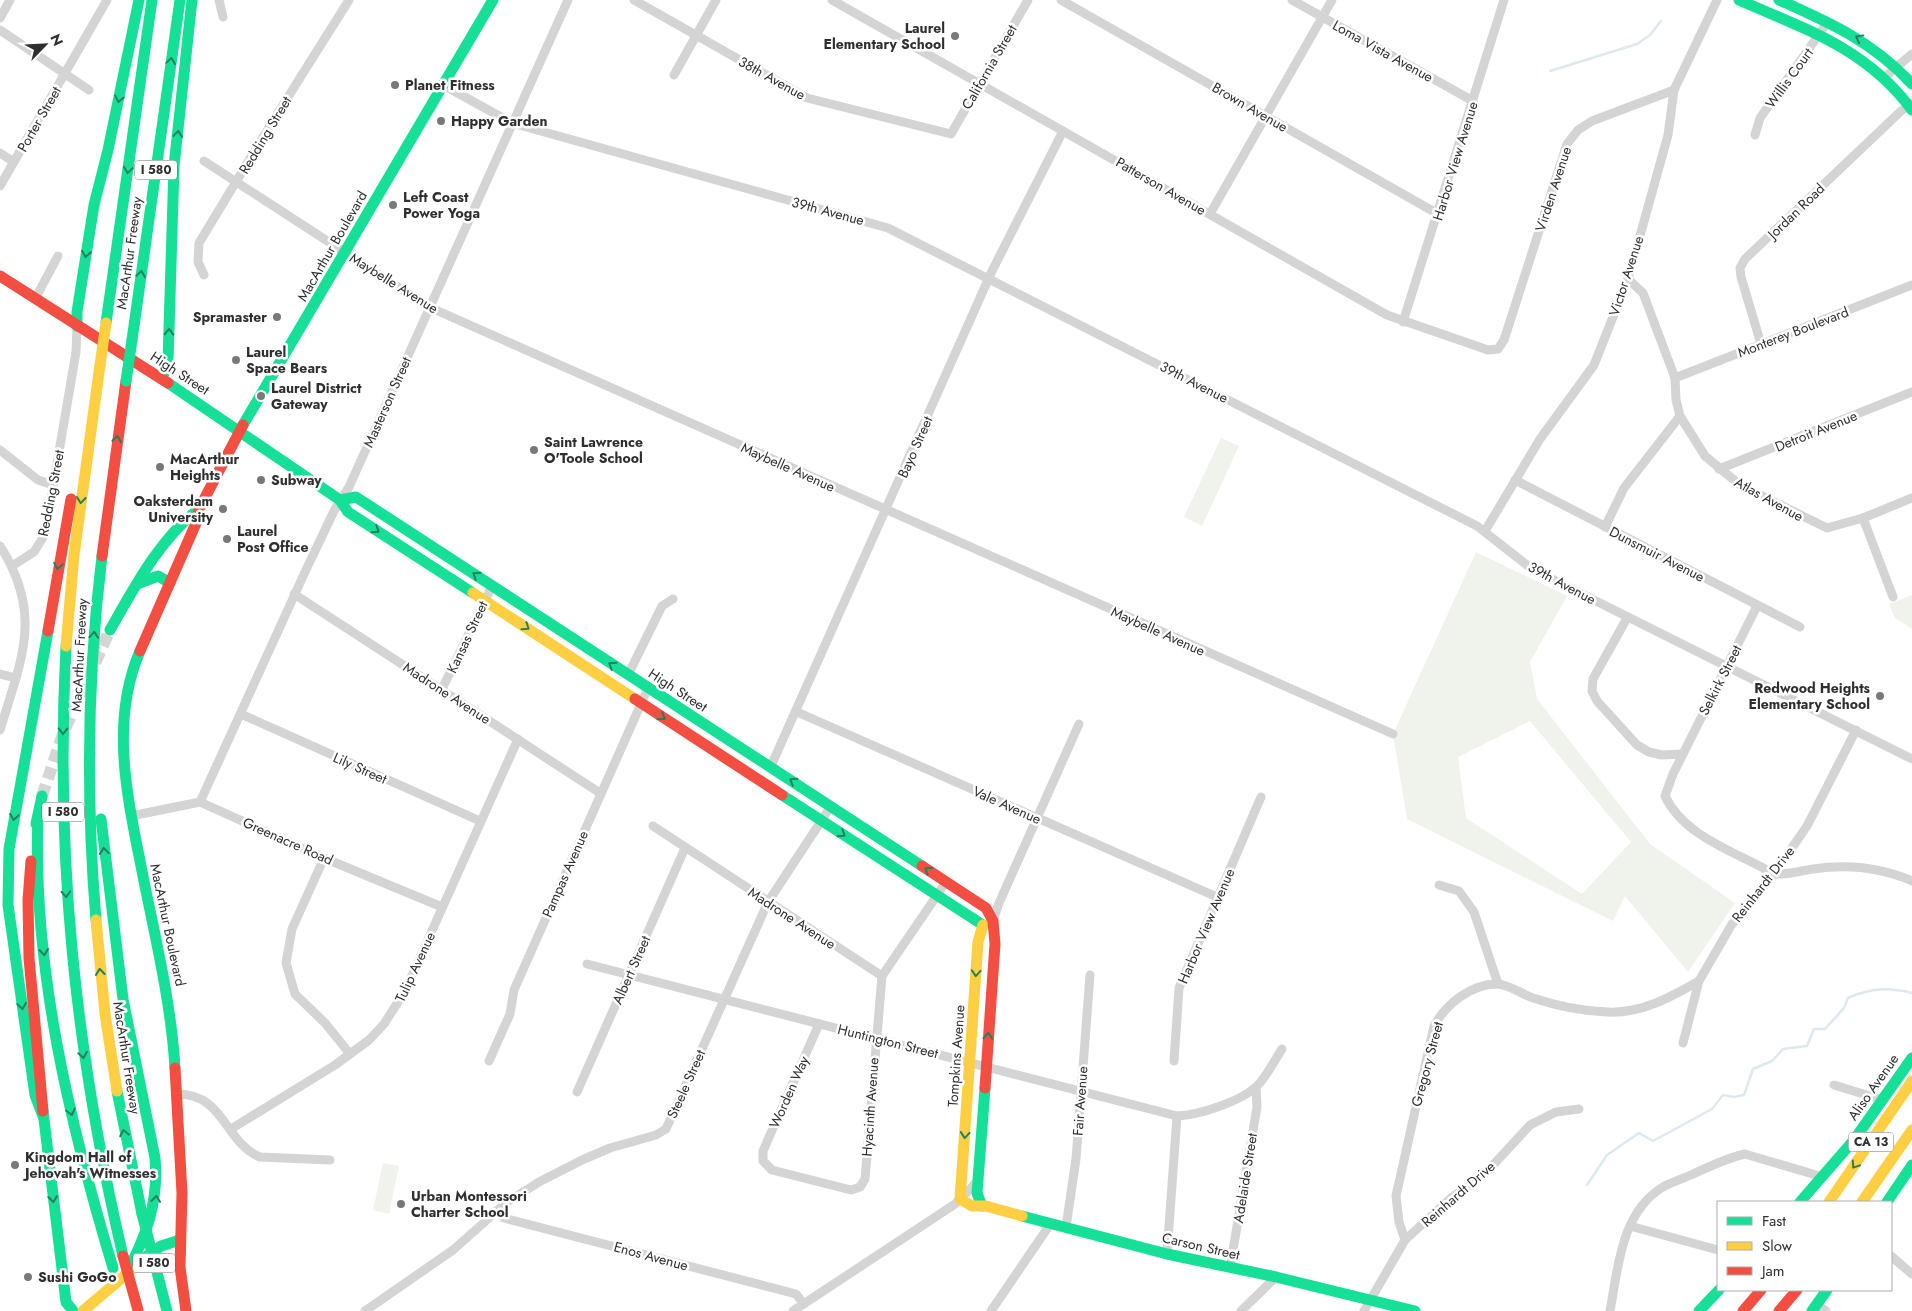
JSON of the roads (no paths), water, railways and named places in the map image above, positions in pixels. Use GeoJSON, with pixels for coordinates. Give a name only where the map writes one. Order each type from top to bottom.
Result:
{"type":"FeatureCollection","features":[{"type":"Feature","properties":{"kind":"main road"},"geometry":{"type":"LineString","coordinates":[[77,326],[77,312],[94,205],[108,150],[139,0]]}},
{"type":"Feature","properties":{"kind":"main road","name":"MacArthur Freeway"},"geometry":{"type":"LineString","coordinates":[[138,1310],[104,1176],[82,1046],[71,955],[64,845],[62,747],[68,625],[74,554],[152,0]]}},
{"type":"Feature","properties":{"kind":"main road","name":"MacArthur Freeway"},"geometry":{"type":"LineString","coordinates":[[167,1311],[142,1214],[116,1088],[102,990],[90,832],[90,722],[95,624],[102,554],[180,0]]}},
{"type":"Feature","properties":{"kind":"main road"},"geometry":{"type":"LineString","coordinates":[[162,379],[168,362],[174,166],[192,0]]}},
{"type":"Feature","properties":{"kind":"main road","name":"MacArthur Boulevard"},"geometry":{"type":"LineString","coordinates":[[186,1306],[182,1280],[180,1240],[182,1193],[177,1094],[168,996],[130,816],[122,763],[124,705],[128,686],[142,645],[197,521],[199,509],[240,431],[493,0]]}},
{"type":"Feature","properties":{"kind":"main road"},"geometry":{"type":"LineString","coordinates":[[1740,0],[1843,47],[1886,76],[1911,106]]}},
{"type":"Feature","properties":{"kind":"main road"},"geometry":{"type":"LineString","coordinates":[[1779,0],[1792,3],[1872,45],[1898,67],[1912,84]]}},
{"type":"Feature","properties":{"kind":"main road","name":"High Street"},"geometry":{"type":"LineString","coordinates":[[0,276],[240,431],[340,500],[348,512],[938,895],[988,923]]}},
{"type":"Feature","properties":{"kind":"main road"},"geometry":{"type":"LineString","coordinates":[[43,1116],[35,1095],[12,935],[8,887],[9,849],[64,533],[100,365]]}},
{"type":"Feature","properties":{"kind":"main road","name":"High Street"},"geometry":{"type":"LineString","coordinates":[[340,500],[356,498],[771,766],[986,908],[988,923]]}},
{"type":"Feature","properties":{"kind":"main road","name":"MacArthur Boulevard"},"geometry":{"type":"LineString","coordinates":[[110,630],[144,570],[188,517],[199,509]]}},
{"type":"Feature","properties":{"kind":"main road"},"geometry":{"type":"LineString","coordinates":[[136,585],[152,576],[164,578],[170,583]]}},
{"type":"Feature","properties":{"kind":"main road"},"geometry":{"type":"LineString","coordinates":[[90,722],[116,956],[130,1041],[155,1158],[157,1181],[155,1208],[151,1224],[125,1276]]}},
{"type":"Feature","properties":{"kind":"main road"},"geometry":{"type":"LineString","coordinates":[[42,796],[29,872],[28,928],[43,1094],[43,1116],[66,1302],[73,1311]]}},
{"type":"Feature","properties":{"kind":"main road"},"geometry":{"type":"LineString","coordinates":[[38,816],[38,898],[53,1019],[77,1138],[113,1268],[138,1310]]}},
{"type":"Feature","properties":{"kind":"main road","name":"Tompkins Avenue"},"geometry":{"type":"LineString","coordinates":[[960,1199],[978,942],[988,923]]}},
{"type":"Feature","properties":{"kind":"main road","name":"Tompkins Avenue"},"geometry":{"type":"LineString","coordinates":[[982,1206],[977,1193],[995,944],[988,923]]}},
{"type":"Feature","properties":{"kind":"main road","name":"Aliso Avenue"},"geometry":{"type":"LineString","coordinates":[[1801,1201],[1823,1177],[1883,1100],[1912,1058]]}},
{"type":"Feature","properties":{"kind":"main road","name":"CA 13"},"geometry":{"type":"LineString","coordinates":[[1830,1201],[1912,1082]]}},
{"type":"Feature","properties":{"kind":"main road","name":"CA 13"},"geometry":{"type":"LineString","coordinates":[[1863,1201],[1912,1130]]}},
{"type":"Feature","properties":{"kind":"main road"},"geometry":{"type":"LineString","coordinates":[[1888,1201],[1912,1165]]}},
{"type":"Feature","properties":{"kind":"main road"},"geometry":{"type":"LineString","coordinates":[[960,1199],[978,1208],[982,1206]]}},
{"type":"Feature","properties":{"kind":"main road","name":"Carson Street"},"geometry":{"type":"LineString","coordinates":[[982,1206],[1167,1254],[1276,1277],[1367,1306],[1415,1311]]}},
{"type":"Feature","properties":{"kind":"main road"},"geometry":{"type":"LineString","coordinates":[[83,1311],[161,1246],[180,1240]]}},
{"type":"Feature","properties":{"kind":"main road"},"geometry":{"type":"LineString","coordinates":[[1699,1311],[1718,1291]]}},
{"type":"Feature","properties":{"kind":"main road"},"geometry":{"type":"LineString","coordinates":[[1743,1311],[1760,1291]]}},
{"type":"Feature","properties":{"kind":"main road"},"geometry":{"type":"LineString","coordinates":[[1779,1311],[1796,1291]]}},
{"type":"Feature","properties":{"kind":"main road"},"geometry":{"type":"LineString","coordinates":[[1818,1309],[1827,1291]]}},
{"type":"Feature","properties":{"kind":"main road"},"geometry":{"type":"LineString","coordinates":[[186,1306],[193,1311]]}},
{"type":"Feature","properties":{"kind":"street"},"geometry":{"type":"LineString","coordinates":[[0,18],[10,0]]}},
{"type":"Feature","properties":{"kind":"street","name":"Porter Street"},"geometry":{"type":"LineString","coordinates":[[0,186],[107,0]]}},
{"type":"Feature","properties":{"kind":"street"},"geometry":{"type":"LineString","coordinates":[[219,0],[223,17]]}},
{"type":"Feature","properties":{"kind":"street","name":"Redding Street"},"geometry":{"type":"LineString","coordinates":[[204,274],[198,262],[199,243],[349,0]]}},
{"type":"Feature","properties":{"kind":"street","name":"Masterson Street"},"geometry":{"type":"LineString","coordinates":[[200,802],[294,594],[340,500],[349,487],[568,0]]}},
{"type":"Feature","properties":{"kind":"street","name":"38th Avenue"},"geometry":{"type":"LineString","coordinates":[[634,0],[807,98],[951,134]]}},
{"type":"Feature","properties":{"kind":"street"},"geometry":{"type":"LineString","coordinates":[[674,75],[716,0]]}},
{"type":"Feature","properties":{"kind":"street","name":"Patterson Avenue"},"geometry":{"type":"LineString","coordinates":[[832,0],[1404,322],[1488,350],[1498,349]]}},
{"type":"Feature","properties":{"kind":"street","name":"California Street"},"geometry":{"type":"LineString","coordinates":[[951,134],[1028,0]]}},
{"type":"Feature","properties":{"kind":"street","name":"Brown Avenue"},"geometry":{"type":"LineString","coordinates":[[1061,0],[1438,214]]}},
{"type":"Feature","properties":{"kind":"street","name":"Loma Vista Avenue"},"geometry":{"type":"LineString","coordinates":[[1292,0],[1474,101]]}},
{"type":"Feature","properties":{"kind":"street"},"geometry":{"type":"LineString","coordinates":[[1210,214],[1332,0]]}},
{"type":"Feature","properties":{"kind":"street","name":"Harbor View Avenue"},"geometry":{"type":"LineString","coordinates":[[1404,322],[1504,0]]}},
{"type":"Feature","properties":{"kind":"street","name":"Victor Avenue"},"geometry":{"type":"LineString","coordinates":[[1485,530],[1540,439],[1594,365],[1628,279],[1668,135],[1674,90],[1717,0]]}},
{"type":"Feature","properties":{"kind":"street"},"geometry":{"type":"LineString","coordinates":[[1783,20],[1792,3]]}},
{"type":"Feature","properties":{"kind":"street","name":"Willis Court"},"geometry":{"type":"LineString","coordinates":[[1754,135],[1760,118],[1827,22]]}},
{"type":"Feature","properties":{"kind":"street"},"geometry":{"type":"LineString","coordinates":[[0,30],[89,90]]}},
{"type":"Feature","properties":{"kind":"street"},"geometry":{"type":"LineString","coordinates":[[1886,76],[1912,54]]}},
{"type":"Feature","properties":{"kind":"street","name":"39th Avenue"},"geometry":{"type":"LineString","coordinates":[[443,85],[512,123],[888,228],[1485,530],[1532,569],[1912,759]]}},
{"type":"Feature","properties":{"kind":"street","name":"Virden Avenue"},"geometry":{"type":"LineString","coordinates":[[1498,349],[1504,340],[1567,144],[1578,130],[1592,122],[1674,90]]}},
{"type":"Feature","properties":{"kind":"street","name":"Jordan Road"},"geometry":{"type":"LineString","coordinates":[[1761,344],[1741,277],[1740,268],[1745,259],[1901,111],[1911,106]]}},
{"type":"Feature","properties":{"kind":"street","name":"Bayo Street"},"geometry":{"type":"LineString","coordinates":[[771,766],[797,712],[990,279],[1063,131]]}},
{"type":"Feature","properties":{"kind":"street"},"geometry":{"type":"LineString","coordinates":[[0,153],[14,162]]}},
{"type":"Feature","properties":{"kind":"street","name":"Maybelle Avenue"},"geometry":{"type":"LineString","coordinates":[[204,161],[429,307],[1393,734]]}},
{"type":"Feature","properties":{"kind":"street"},"geometry":{"type":"LineString","coordinates":[[35,299],[58,256]]}},
{"type":"Feature","properties":{"kind":"street","name":"Atlas Avenue"},"geometry":{"type":"LineString","coordinates":[[1628,279],[1643,292],[1675,378],[1676,400],[1680,416],[1705,456],[1740,485],[1827,528],[1863,518],[1912,498]]}},
{"type":"Feature","properties":{"kind":"street","name":"Monterey Boulevard"},"geometry":{"type":"LineString","coordinates":[[1675,378],[1912,285]]}},
{"type":"Feature","properties":{"kind":"street","name":"Redding Street"},"geometry":{"type":"LineString","coordinates":[[12,566],[39,547],[45,534],[76,352],[77,326]]}},
{"type":"Feature","properties":{"kind":"street","name":"Detroit Avenue"},"geometry":{"type":"LineString","coordinates":[[1720,469],[1912,392]]}},
{"type":"Feature","properties":{"kind":"street"},"geometry":{"type":"LineString","coordinates":[[1605,528],[1624,488],[1680,416]]}},
{"type":"Feature","properties":{"kind":"street"},"geometry":{"type":"LineString","coordinates":[[0,450],[38,480],[53,485]]}},
{"type":"Feature","properties":{"kind":"street","name":"Dunsmuir Avenue"},"geometry":{"type":"LineString","coordinates":[[1515,480],[1800,627]]}},
{"type":"Feature","properties":{"kind":"street"},"geometry":{"type":"LineString","coordinates":[[1863,518],[1893,597]]}},
{"type":"Feature","properties":{"kind":"street"},"geometry":{"type":"LineString","coordinates":[[0,546],[12,566],[24,601],[26,623],[24,652],[0,730]]}},
{"type":"Feature","properties":{"kind":"street","name":"Kansas Street"},"geometry":{"type":"LineString","coordinates":[[442,690],[484,599],[492,586]]}},
{"type":"Feature","properties":{"kind":"street","name":"Madrone Avenue"},"geometry":{"type":"LineString","coordinates":[[294,594],[600,792]]}},
{"type":"Feature","properties":{"kind":"street"},"geometry":{"type":"LineString","coordinates":[[628,675],[662,606],[673,599]]}},
{"type":"Feature","properties":{"kind":"street","name":"Selkirk Street"},"geometry":{"type":"LineString","coordinates":[[1758,606],[1683,754],[1665,796],[1672,809],[1699,834],[1774,874]]}},
{"type":"Feature","properties":{"kind":"street"},"geometry":{"type":"LineString","coordinates":[[1627,618],[1593,679],[1592,690],[1597,701],[1637,746],[1648,752],[1662,755],[1683,754]]}},
{"type":"Feature","properties":{"kind":"street"},"geometry":{"type":"LineString","coordinates":[[0,674],[16,678]]}},
{"type":"Feature","properties":{"kind":"street","name":"Pampas Avenue"},"geometry":{"type":"LineString","coordinates":[[489,1062],[510,1014],[514,990],[600,792],[648,688]]}},
{"type":"Feature","properties":{"kind":"street","name":"Vale Avenue"},"geometry":{"type":"LineString","coordinates":[[797,712],[1217,897]]}},
{"type":"Feature","properties":{"kind":"street","name":"Lily Street"},"geometry":{"type":"LineString","coordinates":[[241,714],[480,821]]}},
{"type":"Feature","properties":{"kind":"street","name":"Tompkins Avenue"},"geometry":{"type":"LineString","coordinates":[[988,923],[999,903],[1079,724]]}},
{"type":"Feature","properties":{"kind":"street","name":"Reinhardt Drive"},"geometry":{"type":"LineString","coordinates":[[1683,1043],[1699,981],[1732,924],[1774,874],[1807,826],[1856,730]]}},
{"type":"Feature","properties":{"kind":"street","name":"Tulip Avenue"},"geometry":{"type":"LineString","coordinates":[[231,1129],[350,1054],[369,1040],[396,1008],[406,991],[518,739]]}},
{"type":"Feature","properties":{"kind":"street","name":"Harbor View Avenue"},"geometry":{"type":"LineString","coordinates":[[1174,1062],[1179,988],[1261,796]]}},
{"type":"Feature","properties":{"kind":"street"},"geometry":{"type":"LineString","coordinates":[[130,816],[200,802]]}},
{"type":"Feature","properties":{"kind":"street","name":"Greenacre Road"},"geometry":{"type":"LineString","coordinates":[[200,802],[324,858],[442,907]]}},
{"type":"Feature","properties":{"kind":"street","name":"Steele Street"},"geometry":{"type":"LineString","coordinates":[[365,1311],[453,1250],[496,1211],[539,1182],[610,1148],[656,1135],[666,1129],[768,902],[831,806]]}},
{"type":"Feature","properties":{"kind":"street","name":"Madrone Avenue"},"geometry":{"type":"LineString","coordinates":[[653,826],[882,976]]}},
{"type":"Feature","properties":{"kind":"street","name":"Albert Street"},"geometry":{"type":"LineString","coordinates":[[577,1092],[685,848]]}},
{"type":"Feature","properties":{"kind":"street"},"geometry":{"type":"LineString","coordinates":[[324,858],[292,929],[286,963],[295,994],[350,1054]]}},
{"type":"Feature","properties":{"kind":"street"},"geometry":{"type":"LineString","coordinates":[[1774,874],[1788,875],[1811,870],[1850,866],[1884,870],[1912,881]]}},
{"type":"Feature","properties":{"kind":"street","name":"Hyacinth Avenue"},"geometry":{"type":"LineString","coordinates":[[763,1161],[772,1170],[843,1189],[852,1190],[860,1187],[866,1172],[875,1037],[882,976],[946,882]]}},
{"type":"Feature","properties":{"kind":"street"},"geometry":{"type":"LineString","coordinates":[[1439,885],[1459,891],[1474,912],[1498,984],[1569,1008],[1609,1012],[1641,1008],[1659,1002],[1699,981]]}},
{"type":"Feature","properties":{"kind":"street","name":"Huntington Street"},"geometry":{"type":"LineString","coordinates":[[587,964],[1177,1116],[1191,1116],[1216,1108],[1256,1087],[1282,1049]]}},
{"type":"Feature","properties":{"kind":"street","name":"Fair Avenue"},"geometry":{"type":"LineString","coordinates":[[1066,1227],[1076,1159],[1090,975]]}},
{"type":"Feature","properties":{"kind":"street","name":"Gregory Street"},"geometry":{"type":"LineString","coordinates":[[1405,1240],[1399,1222],[1396,1196],[1434,1026],[1449,1005],[1469,991],[1498,984]]}},
{"type":"Feature","properties":{"kind":"street","name":"Worden Way"},"geometry":{"type":"LineString","coordinates":[[763,1161],[763,1151],[819,1024]]}},
{"type":"Feature","properties":{"kind":"street"},"geometry":{"type":"LineString","coordinates":[[1834,1085],[1883,1100]]}},
{"type":"Feature","properties":{"kind":"street","name":"Adelaide Street"},"geometry":{"type":"LineString","coordinates":[[1230,1268],[1257,1107],[1256,1087]]}},
{"type":"Feature","properties":{"kind":"street"},"geometry":{"type":"LineString","coordinates":[[177,1094],[194,1095],[202,1099],[213,1108],[250,1153],[260,1157],[330,1160]]}},
{"type":"Feature","properties":{"kind":"street","name":"Reinhardt Drive"},"geometry":{"type":"LineString","coordinates":[[1367,1306],[1405,1240],[1450,1198],[1482,1176],[1530,1125],[1556,1112],[1579,1109]]}},
{"type":"Feature","properties":{"kind":"street"},"geometry":{"type":"LineString","coordinates":[[1167,1254],[1177,1116]]}},
{"type":"Feature","properties":{"kind":"street"},"geometry":{"type":"LineString","coordinates":[[1610,1311],[1623,1243],[1630,1226],[1641,1206],[1662,1188],[1732,1156],[1745,1154],[1823,1177]]}},
{"type":"Feature","properties":{"kind":"street"},"geometry":{"type":"LineString","coordinates":[[793,1311],[960,1199],[978,1180]]}},
{"type":"Feature","properties":{"kind":"street","name":"Enos Avenue"},"geometry":{"type":"LineString","coordinates":[[496,1211],[504,1218],[796,1294],[804,1304]]}},
{"type":"Feature","properties":{"kind":"street"},"geometry":{"type":"LineString","coordinates":[[991,1311],[1050,1223]]}},
{"type":"Feature","properties":{"kind":"street"},"geometry":{"type":"LineString","coordinates":[[1630,1226],[1717,1250]]}},
{"type":"Feature","properties":{"kind":"street"},"geometry":{"type":"LineString","coordinates":[[1892,1257],[1912,1274]]}},
{"type":"Feature","properties":{"kind":"street"},"geometry":{"type":"LineString","coordinates":[[1241,1311],[1276,1277]]}},
{"type":"Feature","properties":{"kind":"waterway"},"geometry":{"type":"LineString","coordinates":[[1550,71],[1637,44],[1650,35],[1661,21]]}},
{"type":"Feature","properties":{"kind":"waterway"},"geometry":{"type":"LineString","coordinates":[[1587,1185],[1607,1155],[1639,1133],[1653,1141],[1712,1109],[1723,1095],[1734,1097],[1744,1095],[1753,1069],[1772,1061],[1783,1049],[1807,1046],[1814,1029],[1825,1029],[1844,1008],[1848,998],[1879,989],[1912,993]]}},
{"type":"Feature","properties":{"kind":"tunnel"},"geometry":{"type":"LineString","coordinates":[[42,796],[64,731],[110,630]]}},
{"type":"Feature","properties":{"kind":"place","name":"Laurel Elementary School"},"geometry":{"type":"Point","coordinates":[955,36]}},
{"type":"Feature","properties":{"kind":"place","name":"Planet Fitness"},"geometry":{"type":"Point","coordinates":[395,85]}},
{"type":"Feature","properties":{"kind":"place","name":"Happy Garden"},"geometry":{"type":"Point","coordinates":[441,121]}},
{"type":"Feature","properties":{"kind":"place","name":"Left Coast Power Yoga"},"geometry":{"type":"Point","coordinates":[393,205]}},
{"type":"Feature","properties":{"kind":"place","name":"Spramaster"},"geometry":{"type":"Point","coordinates":[277,317]}},
{"type":"Feature","properties":{"kind":"place","name":"Laurel Space Bears"},"geometry":{"type":"Point","coordinates":[236,360]}},
{"type":"Feature","properties":{"kind":"place","name":"Laurel District Gateway"},"geometry":{"type":"Point","coordinates":[261,396]}},
{"type":"Feature","properties":{"kind":"place","name":"Saint Lawrence O'Toole School"},"geometry":{"type":"Point","coordinates":[534,450]}},
{"type":"Feature","properties":{"kind":"place","name":"MacArthur Heights"},"geometry":{"type":"Point","coordinates":[160,467]}},
{"type":"Feature","properties":{"kind":"place","name":"Subway"},"geometry":{"type":"Point","coordinates":[261,480]}},
{"type":"Feature","properties":{"kind":"place","name":"Oaksterdam University"},"geometry":{"type":"Point","coordinates":[223,509]}},
{"type":"Feature","properties":{"kind":"place","name":"Laurel Post Office"},"geometry":{"type":"Point","coordinates":[227,539]}},
{"type":"Feature","properties":{"kind":"place","name":"Redwood Heights Elementary School"},"geometry":{"type":"Point","coordinates":[1880,696]}},
{"type":"Feature","properties":{"kind":"place","name":"Kingdom Hall of Jehovah's Witnesses"},"geometry":{"type":"Point","coordinates":[15,1165]}},
{"type":"Feature","properties":{"kind":"place","name":"Urban Montessori Charter School"},"geometry":{"type":"Point","coordinates":[401,1204]}},
{"type":"Feature","properties":{"kind":"place","name":"Sushi GoGo"},"geometry":{"type":"Point","coordinates":[28,1277]}}]}
